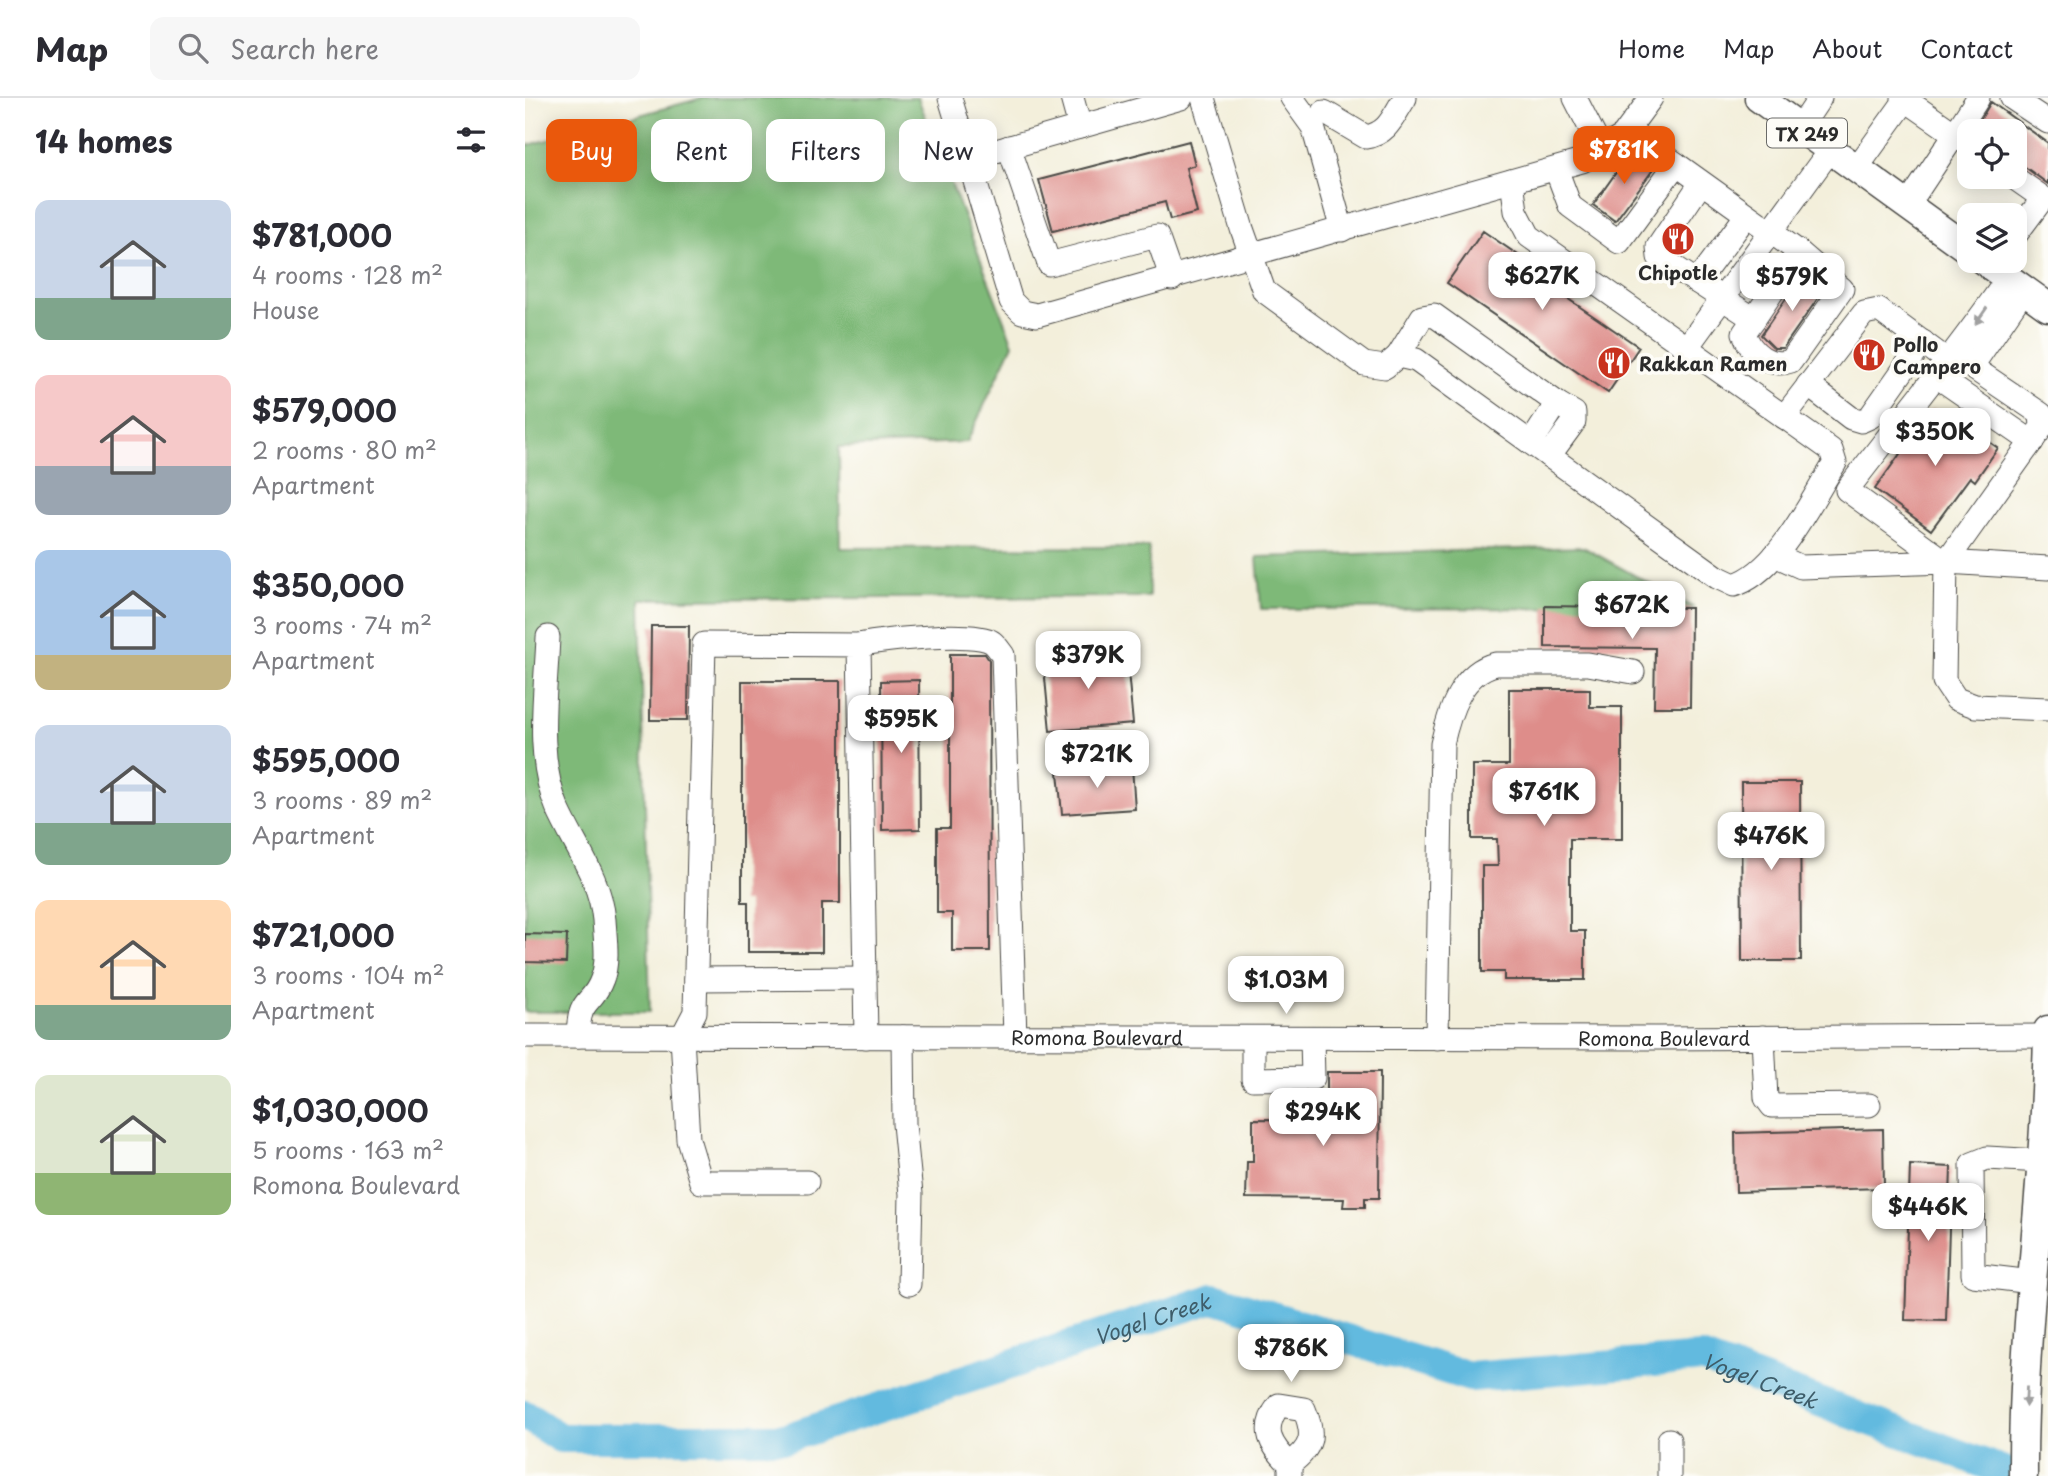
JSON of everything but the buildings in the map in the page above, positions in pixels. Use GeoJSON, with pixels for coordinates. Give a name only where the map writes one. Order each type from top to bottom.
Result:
{"type":"FeatureCollection","features":[{"type":"Feature","properties":{"kind":"main road","name":"TX 249"},"geometry":{"type":"LineString","coordinates":[[1759,98],[1957,241]]}},
{"type":"Feature","properties":{"kind":"main road"},"geometry":{"type":"LineString","coordinates":[[2004,273],[2048,307]]}},
{"type":"Feature","properties":{"kind":"main road"},"geometry":{"type":"LineString","coordinates":[[2023,1465],[2040,1282],[2048,1030]]}},
{"type":"Feature","properties":{"kind":"street"},"geometry":{"type":"LineString","coordinates":[[950,98],[956,119]]}},
{"type":"Feature","properties":{"kind":"street"},"geometry":{"type":"LineString","coordinates":[[1072,98],[1080,127]]}},
{"type":"Feature","properties":{"kind":"street"},"geometry":{"type":"LineString","coordinates":[[997,151],[1080,127],[1126,106],[1181,98]]}},
{"type":"Feature","properties":{"kind":"street"},"geometry":{"type":"LineString","coordinates":[[1203,98],[1264,291],[1364,364],[1385,367],[1398,356],[1422,317],[1434,315],[1574,413],[1574,422],[1540,449]]}},
{"type":"Feature","properties":{"kind":"street"},"geometry":{"type":"LineString","coordinates":[[1292,98],[1324,112],[1366,137],[1380,134],[1405,98]]}},
{"type":"Feature","properties":{"kind":"street"},"geometry":{"type":"LineString","coordinates":[[1575,98],[1602,150]]}},
{"type":"Feature","properties":{"kind":"street"},"geometry":{"type":"LineString","coordinates":[[975,182],[1011,301],[1022,312],[1037,315],[1582,161],[1628,130],[1651,98]]}},
{"type":"Feature","properties":{"kind":"street"},"geometry":{"type":"LineString","coordinates":[[1800,128],[1821,98]]}},
{"type":"Feature","properties":{"kind":"street"},"geometry":{"type":"LineString","coordinates":[[1970,119],[1978,98]]}},
{"type":"Feature","properties":{"kind":"street"},"geometry":{"type":"LineString","coordinates":[[2012,98],[2048,122]]}},
{"type":"Feature","properties":{"kind":"street"},"geometry":{"type":"LineString","coordinates":[[1856,169],[1905,99],[1957,135]]}},
{"type":"Feature","properties":{"kind":"street"},"geometry":{"type":"LineString","coordinates":[[1324,112],[1342,230]]}},
{"type":"Feature","properties":{"kind":"street"},"geometry":{"type":"LineString","coordinates":[[1628,130],[1799,252],[1842,289],[1791,361],[1779,365],[1768,361],[1748,344],[1744,333],[1799,252]]}},
{"type":"Feature","properties":{"kind":"street"},"geometry":{"type":"LineString","coordinates":[[1907,205],[1957,145]]}},
{"type":"Feature","properties":{"kind":"street"},"geometry":{"type":"LineString","coordinates":[[1009,147],[1049,264],[1157,236],[1172,279]]}},
{"type":"Feature","properties":{"kind":"street"},"geometry":{"type":"LineString","coordinates":[[1686,347],[1831,150]]}},
{"type":"Feature","properties":{"kind":"street"},"geometry":{"type":"LineString","coordinates":[[1556,169],[1570,206],[1619,242],[1676,164]]}},
{"type":"Feature","properties":{"kind":"street"},"geometry":{"type":"LineString","coordinates":[[1398,356],[1416,360],[1717,577],[1734,585],[1750,580],[1775,555],[1835,463],[1831,450],[1529,236],[1516,211],[1512,181]]}},
{"type":"Feature","properties":{"kind":"street"},"geometry":{"type":"LineString","coordinates":[[1701,183],[1658,247],[1659,257],[1753,319]]}},
{"type":"Feature","properties":{"kind":"street"},"geometry":{"type":"LineString","coordinates":[[2027,187],[2044,199],[2027,220]]}},
{"type":"Feature","properties":{"kind":"street"},"geometry":{"type":"LineString","coordinates":[[1697,282],[1746,216]]}},
{"type":"Feature","properties":{"kind":"street"},"geometry":{"type":"LineString","coordinates":[[1946,562],[1847,490],[1952,364],[2000,273]]}},
{"type":"Feature","properties":{"kind":"street"},"geometry":{"type":"LineString","coordinates":[[1784,417],[1864,313],[1879,310],[1952,364],[2032,442]]}},
{"type":"Feature","properties":{"kind":"street"},"geometry":{"type":"LineString","coordinates":[[1808,385],[1851,418],[1861,421],[1870,417],[1923,342]]}},
{"type":"Feature","properties":{"kind":"street"},"geometry":{"type":"LineString","coordinates":[[1952,364],[2041,414],[2042,427],[1946,562],[1944,681],[1956,699],[1975,706],[2048,709]]}},
{"type":"Feature","properties":{"kind":"street"},"geometry":{"type":"LineString","coordinates":[[1775,555],[1801,567],[1946,562],[2048,568]]}},
{"type":"Feature","properties":{"kind":"street"},"geometry":{"type":"LineString","coordinates":[[548,637],[544,736],[548,774],[557,806],[594,875],[604,917],[603,978],[579,1014],[578,1035]]}},
{"type":"Feature","properties":{"kind":"street"},"geometry":{"type":"LineString","coordinates":[[807,1182],[701,1182],[688,1139],[682,1037],[695,1012],[704,644],[859,645],[889,639],[972,638],[991,641],[1003,655],[1015,1037]]}},
{"type":"Feature","properties":{"kind":"street"},"geometry":{"type":"LineString","coordinates":[[859,645],[866,1037]]}},
{"type":"Feature","properties":{"kind":"street"},"geometry":{"type":"LineString","coordinates":[[1437,1038],[1442,744],[1456,700],[1468,681],[1484,666],[1496,664],[1588,664],[1633,672]]}},
{"type":"Feature","properties":{"kind":"street"},"geometry":{"type":"LineString","coordinates":[[696,979],[865,978]]}},
{"type":"Feature","properties":{"kind":"street","name":"Romona Boulevard"},"geometry":{"type":"LineString","coordinates":[[525,1036],[1437,1038],[2048,1035]]}},
{"type":"Feature","properties":{"kind":"street"},"geometry":{"type":"LineString","coordinates":[[903,1037],[904,1124],[911,1194],[909,1284]]}},
{"type":"Feature","properties":{"kind":"street"},"geometry":{"type":"LineString","coordinates":[[1763,1037],[1766,1098],[1772,1106],[1869,1105]]}},
{"type":"Feature","properties":{"kind":"street"},"geometry":{"type":"LineString","coordinates":[[1252,1038],[1252,1079],[1313,1078],[1312,1038]]}},
{"type":"Feature","properties":{"kind":"street"},"geometry":{"type":"LineString","coordinates":[[2040,1282],[1973,1275],[1972,1164],[1987,1158],[2044,1161]]}},
{"type":"Feature","properties":{"kind":"street"},"geometry":{"type":"LineString","coordinates":[[1669,1440],[1669,1476]]}},
{"type":"Feature","properties":{"kind":"green space"},"geometry":{"type":"Polygon","coordinates":[[[702,98],[918,98],[926,119],[899,119],[899,182],[950,182],[1013,344],[967,442],[839,447],[840,548],[1149,547],[1149,597],[640,599],[650,1012],[525,1012],[525,146],[546,140],[546,182],[637,182],[637,119],[625,119],[702,98]]]}},
{"type":"Feature","properties":{"kind":"green space"},"geometry":{"type":"Polygon","coordinates":[[[1583,547],[1694,608],[1261,609],[1257,557],[1583,547]]]}},
{"type":"Feature","properties":{"kind":"waterway","name":"Vogel Creek"},"geometry":{"type":"LineString","coordinates":[[525,1415],[560,1438],[786,1438],[1214,1298],[1470,1377],[1701,1358],[2018,1476]]}},
{"type":"Feature","properties":{"kind":"place","name":"Chipotle"},"geometry":{"type":"Point","coordinates":[1678,239]}},
{"type":"Feature","properties":{"kind":"place","name":"Pollo Campero"},"geometry":{"type":"Point","coordinates":[1869,355]}},
{"type":"Feature","properties":{"kind":"place","name":"Rakkan Ramen"},"geometry":{"type":"Point","coordinates":[1614,363]}}]}
